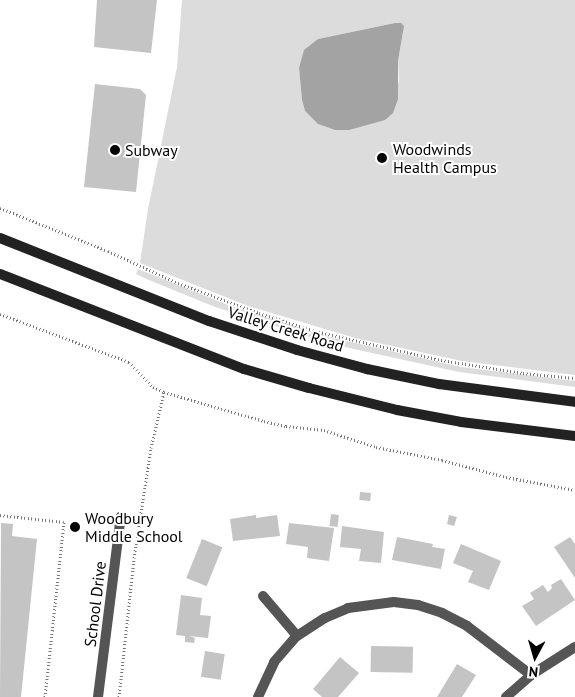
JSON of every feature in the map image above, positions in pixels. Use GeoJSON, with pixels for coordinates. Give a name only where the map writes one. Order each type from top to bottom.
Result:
{"type":"FeatureCollection","features":[{"type":"Feature","properties":{"kind":"main road","name":"Valley Creek Road"},"geometry":{"type":"LineString","coordinates":[[0,238],[209,321],[296,350],[376,371],[439,384],[575,402]]}},
{"type":"Feature","properties":{"kind":"main road"},"geometry":{"type":"LineString","coordinates":[[0,274],[244,369],[309,388],[397,410],[461,422],[575,436]]}},
{"type":"Feature","properties":{"kind":"street","name":"School Drive"},"geometry":{"type":"LineString","coordinates":[[98,697],[121,516]]}},
{"type":"Feature","properties":{"kind":"street"},"geometry":{"type":"LineString","coordinates":[[263,596],[297,636]]}},
{"type":"Feature","properties":{"kind":"street"},"geometry":{"type":"LineString","coordinates":[[258,697],[274,662],[297,636],[325,618],[348,608],[394,602],[418,605],[442,613],[467,626],[531,675]]}},
{"type":"Feature","properties":{"kind":"street"},"geometry":{"type":"LineString","coordinates":[[506,697],[531,675],[575,647]]}},
{"type":"Feature","properties":{"kind":"path"},"geometry":{"type":"LineString","coordinates":[[0,208],[108,251],[178,283],[259,313],[316,330],[441,360],[523,373],[575,378]]}},
{"type":"Feature","properties":{"kind":"path"},"geometry":{"type":"LineString","coordinates":[[0,314],[129,362],[153,386],[164,392],[264,421],[286,426],[324,430],[376,447],[442,460],[506,478],[575,490]]}},
{"type":"Feature","properties":{"kind":"path"},"geometry":{"type":"LineString","coordinates":[[119,697],[134,558],[152,448],[164,392]]}},
{"type":"Feature","properties":{"kind":"path"},"geometry":{"type":"LineString","coordinates":[[0,515],[64,522],[44,697]]}},
{"type":"Feature","properties":{"kind":"shaded area","name":"Woodwinds Health Campus"},"geometry":{"type":"Polygon","coordinates":[[[182,0],[575,0],[575,375],[462,361],[355,338],[248,306],[140,263],[148,209],[177,67],[182,0]],[[395,23],[318,39],[299,68],[305,111],[318,124],[335,130],[399,82],[398,61],[403,32],[395,23]]]}},
{"type":"Feature","properties":{"kind":"shaded area"},"geometry":{"type":"Polygon","coordinates":[[[401,23],[404,26],[398,61],[398,99],[393,113],[385,120],[349,130],[335,130],[318,124],[305,111],[302,100],[299,68],[304,50],[318,39],[401,23]]]}},
{"type":"Feature","properties":{"kind":"shaded area"},"geometry":{"type":"Polygon","coordinates":[[[138,269],[228,305],[325,336],[461,367],[575,381],[575,387],[459,372],[340,346],[215,307],[136,274],[138,269]]]}},
{"type":"Feature","properties":{"kind":"building"},"geometry":{"type":"Polygon","coordinates":[[[97,0],[157,0],[151,53],[94,47],[97,0]]]}},
{"type":"Feature","properties":{"kind":"building"},"geometry":{"type":"Polygon","coordinates":[[[95,84],[140,89],[146,95],[136,192],[84,187],[95,84]]]}},
{"type":"Feature","properties":{"kind":"building"},"geometry":{"type":"Polygon","coordinates":[[[360,492],[371,493],[370,501],[359,500],[360,492]]]}},
{"type":"Feature","properties":{"kind":"building"},"geometry":{"type":"Polygon","coordinates":[[[331,514],[339,515],[337,527],[330,526],[331,514]]]}},
{"type":"Feature","properties":{"kind":"building"},"geometry":{"type":"Polygon","coordinates":[[[256,515],[256,518],[277,515],[280,536],[233,541],[230,519],[256,515]]]}},
{"type":"Feature","properties":{"kind":"building"},"geometry":{"type":"Polygon","coordinates":[[[449,515],[457,517],[454,526],[447,524],[449,515]]]}},
{"type":"Feature","properties":{"kind":"building","name":"Woodbury Middle School"},"geometry":{"type":"Polygon","coordinates":[[[1,523],[13,524],[12,536],[37,539],[21,697],[0,697],[1,523]]]}},
{"type":"Feature","properties":{"kind":"building"},"geometry":{"type":"Polygon","coordinates":[[[289,523],[334,528],[329,561],[307,558],[308,547],[286,544],[289,523]]]}},
{"type":"Feature","properties":{"kind":"building"},"geometry":{"type":"Polygon","coordinates":[[[342,526],[384,532],[381,563],[359,561],[361,549],[340,547],[342,526]]]}},
{"type":"Feature","properties":{"kind":"building"},"geometry":{"type":"Polygon","coordinates":[[[397,537],[433,544],[432,547],[445,549],[441,569],[392,560],[397,537]]]}},
{"type":"Feature","properties":{"kind":"building"},"geometry":{"type":"Polygon","coordinates":[[[570,537],[575,544],[575,578],[554,547],[570,537]]]}},
{"type":"Feature","properties":{"kind":"building"},"geometry":{"type":"Polygon","coordinates":[[[202,539],[222,547],[207,586],[186,578],[202,539]]]}},
{"type":"Feature","properties":{"kind":"building"},"geometry":{"type":"Polygon","coordinates":[[[461,544],[501,561],[489,590],[468,582],[473,571],[453,563],[461,544]]]}},
{"type":"Feature","properties":{"kind":"building"},"geometry":{"type":"Polygon","coordinates":[[[561,579],[575,600],[536,626],[522,606],[534,599],[530,593],[543,585],[548,592],[552,588],[551,585],[561,579]]]}},
{"type":"Feature","properties":{"kind":"building"},"geometry":{"type":"Polygon","coordinates":[[[181,595],[202,598],[200,615],[211,616],[208,638],[189,636],[195,638],[194,643],[185,642],[185,636],[176,635],[181,595]]]}},
{"type":"Feature","properties":{"kind":"building"},"geometry":{"type":"Polygon","coordinates":[[[371,646],[413,647],[413,673],[371,672],[371,646]]]}},
{"type":"Feature","properties":{"kind":"building"},"geometry":{"type":"Polygon","coordinates":[[[205,651],[225,654],[221,680],[201,677],[205,651]]]}},
{"type":"Feature","properties":{"kind":"building"},"geometry":{"type":"Polygon","coordinates":[[[340,657],[359,673],[338,697],[322,697],[313,689],[340,657]]]}},
{"type":"Feature","properties":{"kind":"building"},"geometry":{"type":"Polygon","coordinates":[[[457,664],[476,675],[462,697],[437,697],[457,664]]]}},
{"type":"Feature","properties":{"kind":"place","name":"Subway"},"geometry":{"type":"Point","coordinates":[115,150]}},
{"type":"Feature","properties":{"kind":"place","name":"Woodwinds Health Campus"},"geometry":{"type":"Point","coordinates":[382,158]}},
{"type":"Feature","properties":{"kind":"place","name":"Woodbury Middle School"},"geometry":{"type":"Point","coordinates":[75,527]}}]}
